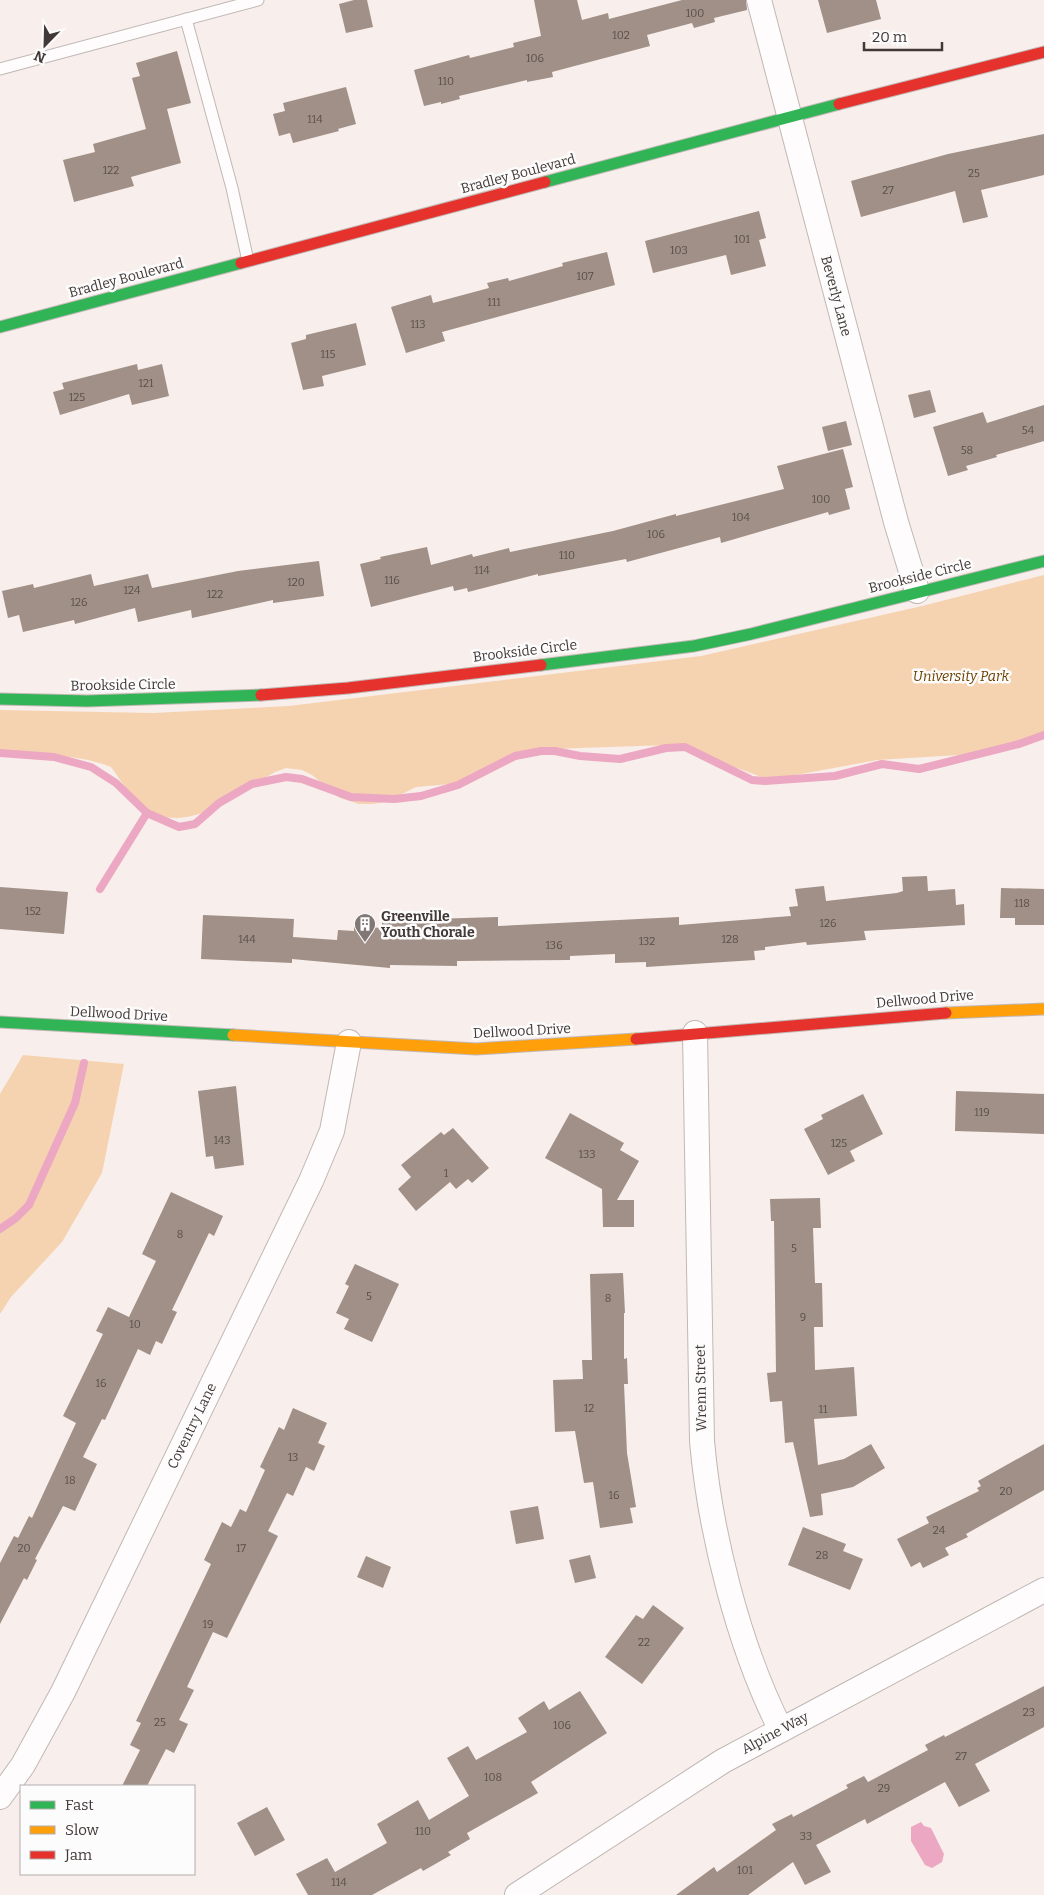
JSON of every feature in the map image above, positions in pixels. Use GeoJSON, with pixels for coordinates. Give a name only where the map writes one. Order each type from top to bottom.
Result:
{"type":"FeatureCollection","features":[{"type":"Feature","properties":{"kind":"street","name":"Beverly Lane"},"geometry":{"type":"LineString","coordinates":[[759,0],[893,512],[918,592]]}},
{"type":"Feature","properties":{"kind":"street","name":"Bradley Boulevard"},"geometry":{"type":"LineString","coordinates":[[0,327],[1044,52]]}},
{"type":"Feature","properties":{"kind":"street","name":"Brookside Circle"},"geometry":{"type":"LineString","coordinates":[[0,699],[102,702],[310,692],[694,646],[751,634],[1044,560]]}},
{"type":"Feature","properties":{"kind":"street","name":"Dellwood Drive"},"geometry":{"type":"LineString","coordinates":[[0,1022],[476,1049],[613,1042],[695,1033],[980,1010],[1044,1008]]}},
{"type":"Feature","properties":{"kind":"street","name":"Wrenn Street"},"geometry":{"type":"LineString","coordinates":[[695,1033],[702,1441],[706,1483],[712,1519],[735,1606],[762,1692],[781,1730]]}},
{"type":"Feature","properties":{"kind":"street","name":"Coventry Lane"},"geometry":{"type":"LineString","coordinates":[[0,1796],[23,1765],[63,1692],[311,1181],[332,1131],[349,1042]]}},
{"type":"Feature","properties":{"kind":"street","name":"Alpine Way"},"geometry":{"type":"LineString","coordinates":[[517,1895],[723,1761],[1044,1590]]}},
{"type":"Feature","properties":{"kind":"lane"},"geometry":{"type":"LineString","coordinates":[[0,69],[258,0]]}},
{"type":"Feature","properties":{"kind":"lane"},"geometry":{"type":"LineString","coordinates":[[186,19],[232,188],[248,262]]}},
{"type":"Feature","properties":{"kind":"green space","name":"University Park"},"geometry":{"type":"Polygon","coordinates":[[[1044,575],[1044,734],[1010,745],[959,755],[877,760],[769,780],[695,752],[668,745],[552,749],[530,754],[463,783],[416,787],[386,802],[372,804],[359,804],[340,798],[312,775],[302,770],[286,768],[275,772],[229,801],[212,809],[178,818],[162,816],[146,808],[131,794],[111,767],[98,762],[70,757],[0,752],[0,710],[153,713],[289,706],[701,656],[922,606],[1044,575]]]}},
{"type":"Feature","properties":{"kind":"green space"},"geometry":{"type":"Polygon","coordinates":[[[23,1055],[124,1064],[102,1173],[62,1242],[11,1297],[0,1314],[0,1094],[23,1055]]]}},
{"type":"Feature","properties":{"kind":"shaded area"},"geometry":{"type":"Polygon","coordinates":[[[921,1822],[924,1826],[931,1828],[944,1854],[942,1862],[932,1868],[925,1865],[911,1841],[911,1827],[921,1822]]]}},
{"type":"Feature","properties":{"kind":"building"},"geometry":{"type":"Polygon","coordinates":[[[354,0],[367,0],[373,27],[346,33],[339,4],[354,0]]]}},
{"type":"Feature","properties":{"kind":"building"},"geometry":{"type":"Polygon","coordinates":[[[534,0],[577,0],[582,20],[608,13],[609,19],[682,0],[746,0],[747,10],[714,18],[715,22],[694,28],[692,23],[647,35],[650,46],[552,72],[553,77],[527,82],[527,80],[459,96],[460,99],[441,104],[441,102],[424,106],[414,70],[469,55],[470,58],[514,47],[513,43],[541,36],[534,0]]]}},
{"type":"Feature","properties":{"kind":"building"},"geometry":{"type":"Polygon","coordinates":[[[818,0],[876,0],[881,19],[827,33],[818,0]]]}},
{"type":"Feature","properties":{"kind":"building"},"geometry":{"type":"Polygon","coordinates":[[[177,51],[191,103],[167,109],[181,163],[131,177],[134,186],[74,202],[63,160],[95,152],[93,144],[146,129],[132,78],[140,76],[136,63],[177,51]]]}},
{"type":"Feature","properties":{"kind":"building"},"geometry":{"type":"Polygon","coordinates":[[[346,87],[356,124],[338,129],[339,131],[293,143],[290,133],[279,136],[273,114],[285,111],[283,103],[346,87]]]}},
{"type":"Feature","properties":{"kind":"building"},"geometry":{"type":"Polygon","coordinates":[[[1044,134],[1044,175],[981,190],[988,217],[963,223],[955,191],[861,217],[851,181],[948,154],[1044,134]]]}},
{"type":"Feature","properties":{"kind":"building"},"geometry":{"type":"Polygon","coordinates":[[[759,211],[766,238],[759,240],[766,266],[731,275],[726,255],[653,273],[645,241],[759,211]]]}},
{"type":"Feature","properties":{"kind":"building"},"geometry":{"type":"Polygon","coordinates":[[[607,252],[615,285],[442,332],[445,341],[406,353],[391,307],[431,295],[433,303],[489,288],[487,283],[508,278],[509,281],[563,266],[562,263],[607,252]]]}},
{"type":"Feature","properties":{"kind":"building"},"geometry":{"type":"Polygon","coordinates":[[[356,323],[366,365],[322,376],[324,386],[303,390],[291,343],[306,339],[306,335],[356,323]]]}},
{"type":"Feature","properties":{"kind":"building"},"geometry":{"type":"Polygon","coordinates":[[[137,364],[138,370],[162,364],[169,396],[132,405],[129,394],[60,415],[53,392],[64,389],[62,383],[137,364]]]}},
{"type":"Feature","properties":{"kind":"building"},"geometry":{"type":"Polygon","coordinates":[[[930,390],[936,412],[914,418],[908,395],[930,390]]]}},
{"type":"Feature","properties":{"kind":"building"},"geometry":{"type":"Polygon","coordinates":[[[1044,405],[1044,441],[996,455],[997,457],[966,466],[968,470],[948,476],[933,427],[983,412],[987,423],[1044,405]]]}},
{"type":"Feature","properties":{"kind":"building"},"geometry":{"type":"Polygon","coordinates":[[[846,421],[852,445],[828,451],[822,427],[846,421]]]}},
{"type":"Feature","properties":{"kind":"building"},"geometry":{"type":"Polygon","coordinates":[[[843,449],[853,487],[845,489],[850,509],[829,515],[828,512],[721,543],[720,537],[627,562],[626,559],[538,576],[538,574],[468,592],[467,588],[454,591],[453,586],[371,607],[360,564],[381,559],[380,557],[427,547],[431,565],[472,554],[473,557],[509,548],[510,552],[613,531],[784,489],[777,466],[843,449]]]}},
{"type":"Feature","properties":{"kind":"building"},"geometry":{"type":"Polygon","coordinates":[[[319,561],[324,596],[273,603],[273,600],[192,618],[191,610],[138,622],[135,608],[75,624],[74,620],[23,632],[19,615],[8,618],[2,591],[33,584],[34,588],[91,574],[94,586],[148,574],[152,588],[238,571],[319,561]]]}},
{"type":"Feature","properties":{"kind":"building"},"geometry":{"type":"Polygon","coordinates":[[[927,876],[928,891],[955,889],[956,905],[964,904],[965,925],[864,931],[866,940],[807,945],[806,942],[765,947],[765,950],[754,951],[755,960],[646,967],[646,962],[615,963],[615,954],[570,956],[570,960],[457,961],[457,966],[390,965],[390,968],[292,959],[292,963],[201,959],[203,915],[294,919],[293,937],[337,940],[338,930],[354,931],[354,926],[382,928],[382,918],[432,921],[432,919],[498,917],[498,926],[679,917],[679,925],[791,916],[789,907],[798,906],[795,889],[824,886],[826,901],[897,893],[903,891],[902,877],[927,876]]]}},
{"type":"Feature","properties":{"kind":"building"},"geometry":{"type":"Polygon","coordinates":[[[0,887],[68,892],[64,934],[0,929],[0,887]]]}},
{"type":"Feature","properties":{"kind":"building"},"geometry":{"type":"Polygon","coordinates":[[[1001,888],[1044,889],[1044,925],[1015,925],[1015,918],[1000,918],[1001,888]]]}},
{"type":"Feature","properties":{"kind":"building"},"geometry":{"type":"Polygon","coordinates":[[[236,1086],[244,1165],[215,1169],[213,1156],[206,1157],[198,1091],[236,1086]]]}},
{"type":"Feature","properties":{"kind":"building"},"geometry":{"type":"Polygon","coordinates":[[[956,1091],[1044,1094],[1044,1134],[955,1131],[956,1091]]]}},
{"type":"Feature","properties":{"kind":"building"},"geometry":{"type":"Polygon","coordinates":[[[863,1094],[883,1134],[850,1151],[855,1161],[828,1175],[804,1129],[823,1119],[821,1115],[863,1094]]]}},
{"type":"Feature","properties":{"kind":"building"},"geometry":{"type":"Polygon","coordinates":[[[570,1113],[624,1143],[620,1150],[639,1161],[617,1200],[634,1200],[634,1227],[603,1227],[602,1189],[545,1158],[570,1113]]]}},
{"type":"Feature","properties":{"kind":"building"},"geometry":{"type":"Polygon","coordinates":[[[453,1128],[489,1168],[472,1183],[468,1179],[456,1189],[450,1182],[416,1211],[398,1189],[411,1177],[401,1165],[441,1132],[444,1135],[453,1128]]]}},
{"type":"Feature","properties":{"kind":"building"},"geometry":{"type":"Polygon","coordinates":[[[171,1192],[223,1216],[214,1236],[209,1233],[172,1310],[177,1312],[162,1344],[156,1341],[150,1355],[138,1349],[105,1420],[102,1419],[83,1457],[97,1464],[75,1511],[63,1506],[35,1559],[37,1560],[27,1580],[24,1578],[0,1624],[0,1563],[14,1536],[18,1538],[29,1516],[32,1518],[76,1423],[63,1416],[103,1334],[96,1331],[108,1307],[129,1317],[156,1261],[142,1254],[171,1192]]]}},
{"type":"Feature","properties":{"kind":"building"},"geometry":{"type":"Polygon","coordinates":[[[820,1198],[821,1228],[813,1228],[815,1283],[822,1283],[823,1327],[814,1327],[815,1370],[854,1367],[857,1416],[814,1419],[818,1465],[844,1459],[871,1444],[885,1468],[853,1487],[821,1494],[823,1515],[810,1517],[793,1442],[785,1443],[782,1401],[770,1402],[767,1373],[776,1372],[774,1221],[771,1221],[770,1199],[820,1198]]]}},
{"type":"Feature","properties":{"kind":"building"},"geometry":{"type":"Polygon","coordinates":[[[355,1264],[399,1284],[372,1342],[344,1329],[349,1319],[336,1313],[349,1286],[345,1284],[355,1264]]]}},
{"type":"Feature","properties":{"kind":"building"},"geometry":{"type":"Polygon","coordinates":[[[623,1273],[625,1313],[624,1359],[627,1358],[628,1384],[624,1384],[627,1453],[636,1507],[630,1508],[633,1523],[600,1528],[593,1482],[584,1483],[575,1431],[555,1432],[553,1380],[583,1379],[582,1360],[592,1360],[590,1274],[623,1273]]]}},
{"type":"Feature","properties":{"kind":"building"},"geometry":{"type":"Polygon","coordinates":[[[293,1408],[327,1423],[318,1443],[325,1446],[314,1471],[306,1467],[293,1496],[287,1493],[268,1531],[278,1536],[227,1638],[213,1632],[187,1687],[194,1690],[179,1720],[188,1724],[174,1753],[166,1749],[148,1785],[122,1785],[140,1750],[130,1745],[141,1723],[136,1721],[211,1564],[204,1560],[222,1522],[231,1527],[240,1509],[246,1512],[265,1470],[260,1467],[279,1427],[284,1430],[293,1408]]]}},
{"type":"Feature","properties":{"kind":"building"},"geometry":{"type":"Polygon","coordinates":[[[1044,1444],[1044,1490],[966,1534],[968,1537],[945,1548],[949,1555],[923,1568],[920,1562],[911,1567],[897,1539],[929,1523],[926,1517],[979,1491],[977,1488],[981,1486],[978,1481],[1044,1444]]]}},
{"type":"Feature","properties":{"kind":"building"},"geometry":{"type":"Polygon","coordinates":[[[538,1506],[544,1539],[516,1544],[510,1511],[538,1506]]]}},
{"type":"Feature","properties":{"kind":"building"},"geometry":{"type":"Polygon","coordinates":[[[803,1527],[846,1544],[843,1551],[863,1559],[850,1590],[788,1565],[803,1527]]]}},
{"type":"Feature","properties":{"kind":"building"},"geometry":{"type":"Polygon","coordinates":[[[590,1555],[596,1578],[575,1583],[569,1560],[590,1555]]]}},
{"type":"Feature","properties":{"kind":"building"},"geometry":{"type":"Polygon","coordinates":[[[366,1556],[391,1567],[383,1588],[357,1577],[366,1556]]]}},
{"type":"Feature","properties":{"kind":"building"},"geometry":{"type":"Polygon","coordinates":[[[653,1605],[684,1628],[642,1684],[605,1657],[636,1615],[643,1619],[653,1605]]]}},
{"type":"Feature","properties":{"kind":"building"},"geometry":{"type":"Polygon","coordinates":[[[1044,1686],[1044,1727],[975,1764],[990,1791],[959,1807],[945,1782],[867,1824],[865,1819],[816,1845],[831,1872],[805,1885],[793,1862],[748,1895],[676,1895],[714,1867],[717,1872],[776,1830],[772,1824],[792,1814],[793,1817],[848,1788],[846,1785],[864,1776],[868,1782],[928,1750],[925,1745],[944,1735],[945,1737],[1044,1686]]]}},
{"type":"Feature","properties":{"kind":"building"},"geometry":{"type":"Polygon","coordinates":[[[580,1691],[607,1733],[531,1782],[538,1793],[467,1833],[470,1839],[448,1852],[451,1855],[423,1871],[421,1868],[372,1895],[308,1895],[296,1874],[327,1858],[335,1872],[387,1843],[377,1824],[418,1800],[429,1820],[469,1796],[447,1758],[468,1746],[476,1760],[527,1732],[518,1718],[544,1701],[549,1710],[580,1691]]]}},
{"type":"Feature","properties":{"kind":"building"},"geometry":{"type":"Polygon","coordinates":[[[267,1807],[285,1840],[255,1856],[237,1823],[267,1807]]]}},
{"type":"Feature","properties":{"kind":"waterway"},"geometry":{"type":"LineString","coordinates":[[0,753],[54,757],[91,767],[116,783],[147,813],[179,827],[195,824],[219,803],[252,784],[286,777],[302,779],[351,797],[394,799],[421,796],[458,785],[515,756],[541,751],[620,759],[666,748],[685,747],[752,780],[765,781],[835,776],[882,764],[919,769],[1019,744],[1044,735]]}},
{"type":"Feature","properties":{"kind":"waterway"},"geometry":{"type":"LineString","coordinates":[[100,889],[147,813]]}},
{"type":"Feature","properties":{"kind":"waterway"},"geometry":{"type":"LineString","coordinates":[[0,1229],[16,1218],[29,1205],[75,1103],[84,1063]]}},
{"type":"Feature","properties":{"kind":"traffic: fast"},"geometry":{"type":"LineString","coordinates":[[545,182],[839,104]]}},
{"type":"Feature","properties":{"kind":"traffic: fast"},"geometry":{"type":"LineString","coordinates":[[0,327],[241,263]]}},
{"type":"Feature","properties":{"kind":"traffic: fast"},"geometry":{"type":"LineString","coordinates":[[541,665],[694,646],[751,634],[1044,561]]}},
{"type":"Feature","properties":{"kind":"traffic: fast"},"geometry":{"type":"LineString","coordinates":[[0,699],[87,701],[261,695]]}},
{"type":"Feature","properties":{"kind":"traffic: fast"},"geometry":{"type":"LineString","coordinates":[[0,1022],[233,1035]]}},
{"type":"Feature","properties":{"kind":"traffic: slow"},"geometry":{"type":"LineString","coordinates":[[946,1013],[1044,1009]]}},
{"type":"Feature","properties":{"kind":"traffic: slow"},"geometry":{"type":"LineString","coordinates":[[233,1035],[476,1049],[636,1039]]}},
{"type":"Feature","properties":{"kind":"traffic: jam"},"geometry":{"type":"LineString","coordinates":[[839,104],[1044,52]]}},
{"type":"Feature","properties":{"kind":"traffic: jam"},"geometry":{"type":"LineString","coordinates":[[241,263],[545,182]]}},
{"type":"Feature","properties":{"kind":"traffic: jam"},"geometry":{"type":"LineString","coordinates":[[261,695],[348,688],[541,665]]}},
{"type":"Feature","properties":{"kind":"traffic: jam"},"geometry":{"type":"LineString","coordinates":[[636,1039],[946,1013]]}},
{"type":"Feature","properties":{"kind":"place","name":"Greenville Youth Chorale"},"geometry":{"type":"Point","coordinates":[365,943]}}]}
